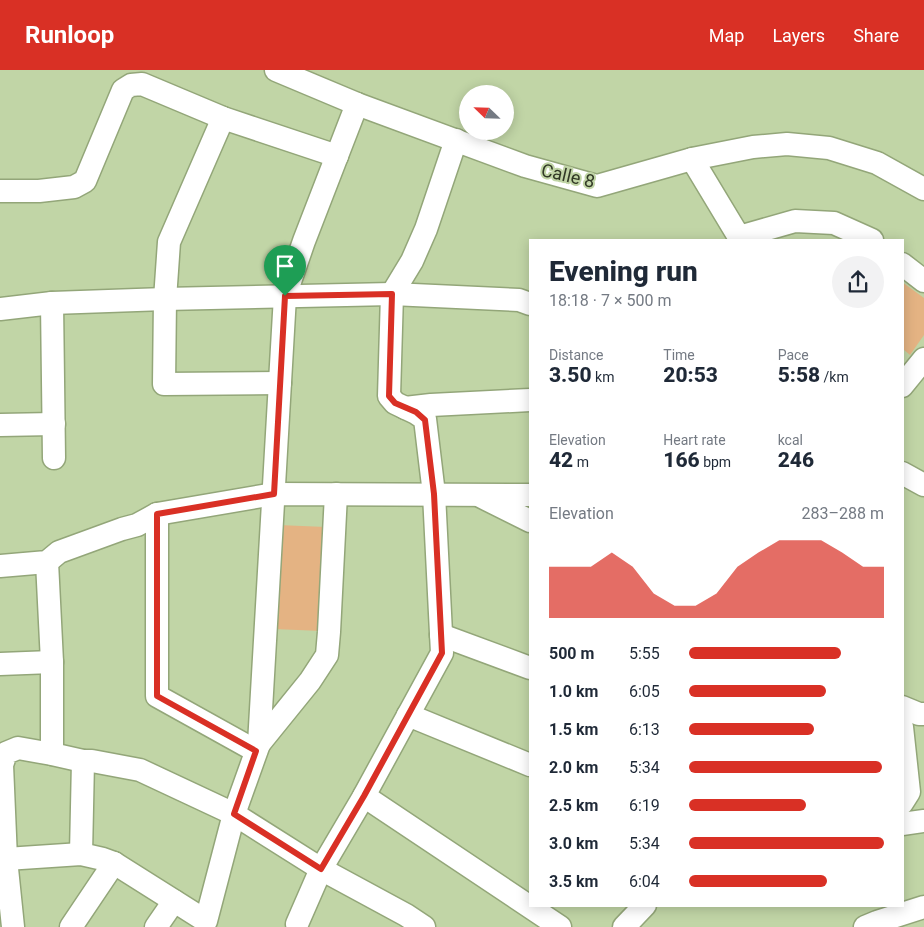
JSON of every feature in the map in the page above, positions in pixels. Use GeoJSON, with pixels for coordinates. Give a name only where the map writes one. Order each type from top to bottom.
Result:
{"type":"FeatureCollection","features":[{"type":"Feature","properties":{"kind":"street","name":"Calle 8"},"geometry":{"type":"LineString","coordinates":[[276,70],[357,104],[525,166],[597,186],[692,159],[761,146],[787,144],[830,148],[877,163],[924,189]]}},
{"type":"Feature","properties":{"kind":"street"},"geometry":{"type":"LineString","coordinates":[[0,191],[39,191],[74,188],[85,181],[123,90],[131,85],[142,84],[223,118],[337,156]]}},
{"type":"Feature","properties":{"kind":"street"},"geometry":{"type":"LineString","coordinates":[[6,859],[81,854],[104,859],[114,863],[206,921],[234,814],[258,748],[285,296],[304,241],[357,104]]}},
{"type":"Feature","properties":{"kind":"street"},"geometry":{"type":"LineString","coordinates":[[223,118],[169,242],[165,298],[164,384],[280,383]]}},
{"type":"Feature","properties":{"kind":"street"},"geometry":{"type":"LineString","coordinates":[[297,924],[321,869],[364,796],[442,653],[434,494],[425,420],[416,412],[395,403],[389,396],[392,294],[412,261],[426,228],[456,140]]}},
{"type":"Feature","properties":{"kind":"street"},"geometry":{"type":"LineString","coordinates":[[692,159],[739,238],[795,221],[834,223],[870,239]]}},
{"type":"Feature","properties":{"kind":"street"},"geometry":{"type":"LineString","coordinates":[[904,266],[924,281]]}},
{"type":"Feature","properties":{"kind":"street"},"geometry":{"type":"LineString","coordinates":[[0,309],[52,303],[165,298],[392,294],[520,300],[529,304]]}},
{"type":"Feature","properties":{"kind":"street"},"geometry":{"type":"LineString","coordinates":[[52,303],[54,458]]}},
{"type":"Feature","properties":{"kind":"street"},"geometry":{"type":"LineString","coordinates":[[904,384],[922,367]]}},
{"type":"Feature","properties":{"kind":"street"},"geometry":{"type":"LineString","coordinates":[[405,408],[529,400]]}},
{"type":"Feature","properties":{"kind":"street"},"geometry":{"type":"LineString","coordinates":[[0,425],[54,424]]}},
{"type":"Feature","properties":{"kind":"street"},"geometry":{"type":"LineString","coordinates":[[904,474],[924,485]]}},
{"type":"Feature","properties":{"kind":"street"},"geometry":{"type":"LineString","coordinates":[[0,566],[47,562],[59,552],[137,525],[157,514],[274,494],[529,495]]}},
{"type":"Feature","properties":{"kind":"street"},"geometry":{"type":"LineString","coordinates":[[258,748],[310,681],[327,654],[336,494]]}},
{"type":"Feature","properties":{"kind":"street"},"geometry":{"type":"LineString","coordinates":[[476,494],[529,520]]}},
{"type":"Feature","properties":{"kind":"street"},"geometry":{"type":"LineString","coordinates":[[157,514],[157,696],[258,748]]}},
{"type":"Feature","properties":{"kind":"street"},"geometry":{"type":"LineString","coordinates":[[47,562],[52,662],[52,754]]}},
{"type":"Feature","properties":{"kind":"street"},"geometry":{"type":"LineString","coordinates":[[441,635],[529,668]]}},
{"type":"Feature","properties":{"kind":"street"},"geometry":{"type":"LineString","coordinates":[[0,664],[52,662]]}},
{"type":"Feature","properties":{"kind":"street"},"geometry":{"type":"LineString","coordinates":[[904,708],[924,714]]}},
{"type":"Feature","properties":{"kind":"street"},"geometry":{"type":"LineString","coordinates":[[408,715],[529,765]]}},
{"type":"Feature","properties":{"kind":"street"},"geometry":{"type":"LineString","coordinates":[[904,746],[909,792],[904,800]]}},
{"type":"Feature","properties":{"kind":"street"},"geometry":{"type":"LineString","coordinates":[[13,927],[6,859],[2,765],[6,753],[18,748],[82,762],[92,761],[140,770],[234,814],[321,869],[406,915],[424,927]]}},
{"type":"Feature","properties":{"kind":"street"},"geometry":{"type":"LineString","coordinates":[[81,854],[82,762]]}},
{"type":"Feature","properties":{"kind":"street"},"geometry":{"type":"LineString","coordinates":[[364,796],[529,906]]}},
{"type":"Feature","properties":{"kind":"street"},"geometry":{"type":"LineString","coordinates":[[904,824],[924,822]]}},
{"type":"Feature","properties":{"kind":"street"},"geometry":{"type":"LineString","coordinates":[[70,927],[114,863]]}},
{"type":"Feature","properties":{"kind":"street"},"geometry":{"type":"LineString","coordinates":[[156,927],[174,901]]}},
{"type":"Feature","properties":{"kind":"street"},"geometry":{"type":"LineString","coordinates":[[530,907],[560,927]]}},
{"type":"Feature","properties":{"kind":"street"},"geometry":{"type":"LineString","coordinates":[[624,927],[643,907]]}},
{"type":"Feature","properties":{"kind":"street"},"geometry":{"type":"LineString","coordinates":[[871,918],[924,907]]}},
{"type":"Feature","properties":{"kind":"shaded area"},"geometry":{"type":"Polygon","coordinates":[[[904,283],[924,298],[924,335],[910,355],[904,350],[904,283]]]}},
{"type":"Feature","properties":{"kind":"shaded area"},"geometry":{"type":"Polygon","coordinates":[[[278,525],[326,527],[322,631],[273,629],[278,525]]]}},
{"type":"Feature","properties":{"kind":"route"},"geometry":{"type":"LineString","coordinates":[[392,294],[389,396],[395,403],[416,412],[425,420],[434,494],[442,653],[364,796],[321,869],[234,814],[256,751],[157,696],[157,514],[274,494],[285,296],[392,294]]}}]}
